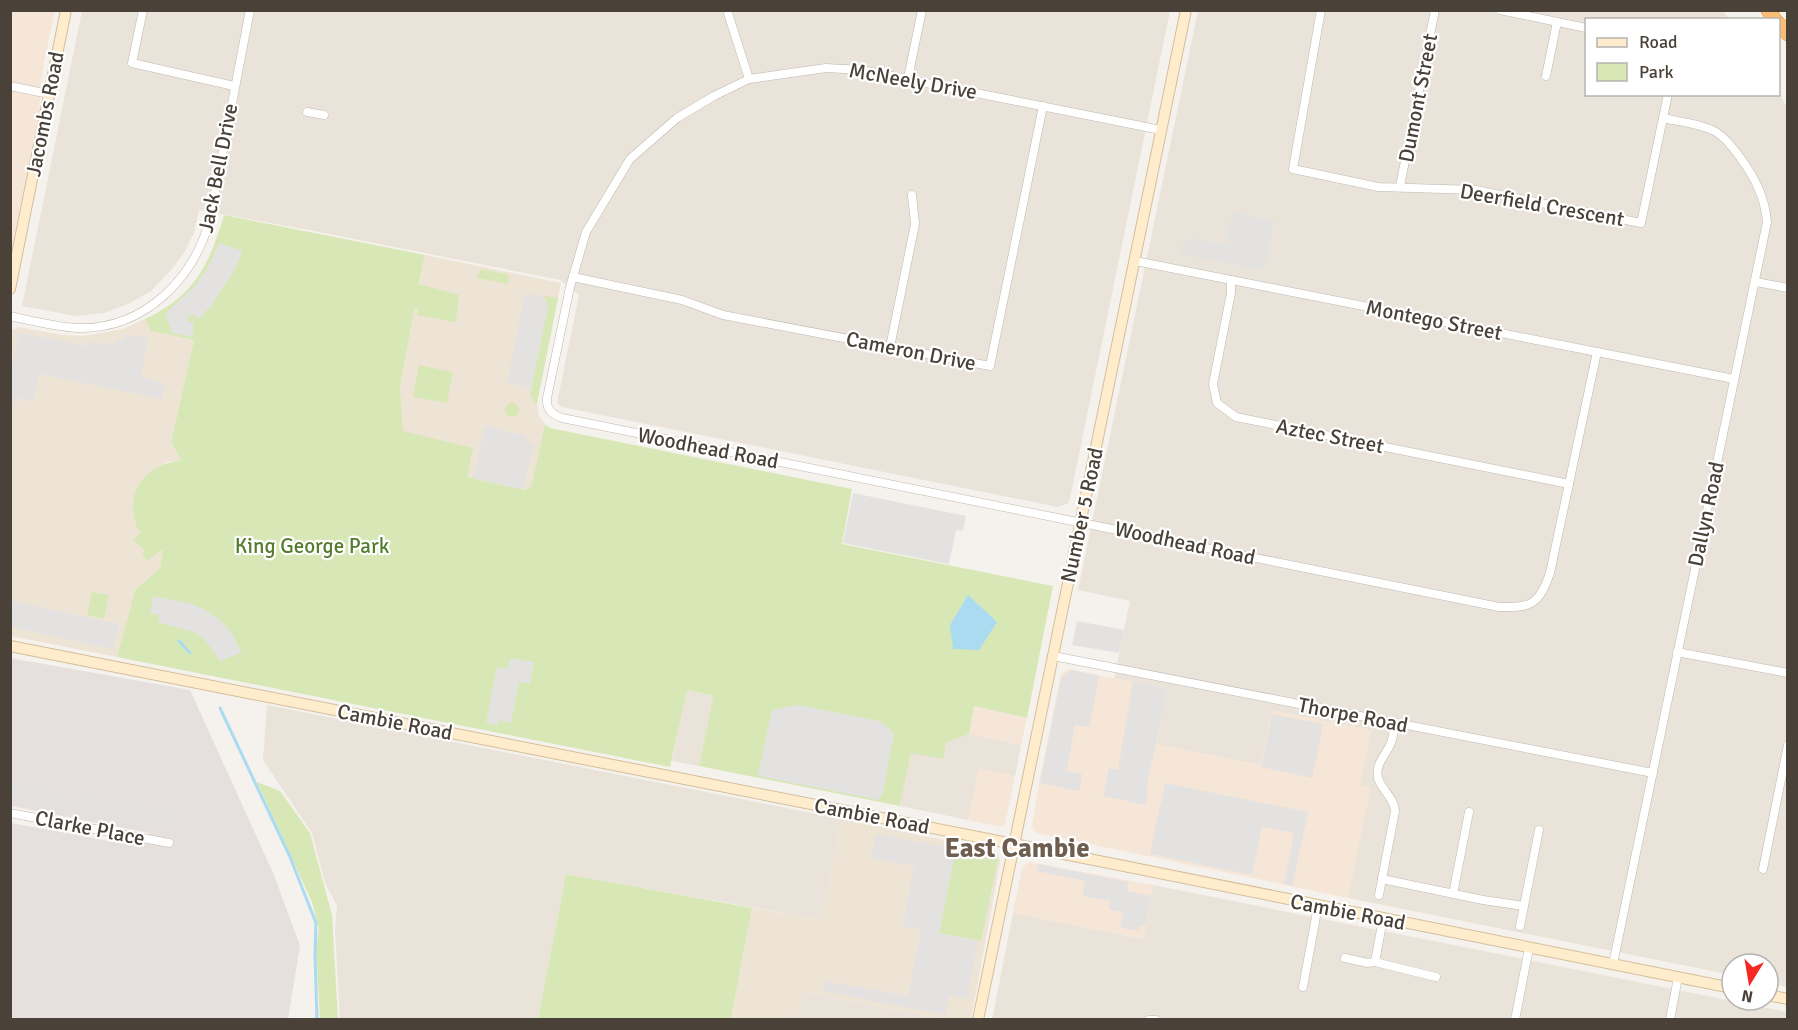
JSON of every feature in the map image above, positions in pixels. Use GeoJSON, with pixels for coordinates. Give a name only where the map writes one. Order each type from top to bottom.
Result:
{"type":"FeatureCollection","features":[{"type":"Feature","properties":{"kind":"main road","name":"Jacombs Road"},"geometry":{"type":"LineString","coordinates":[[10,289],[66,10]]}},
{"type":"Feature","properties":{"kind":"main road","name":"Number 5 Road"},"geometry":{"type":"LineString","coordinates":[[978,1020],[1186,10]]}},
{"type":"Feature","properties":{"kind":"main road","name":"Cambie Road"},"geometry":{"type":"LineString","coordinates":[[10,646],[1720,986]]}},
{"type":"Feature","properties":{"kind":"street"},"geometry":{"type":"LineString","coordinates":[[143,10],[132,63],[234,86]]}},
{"type":"Feature","properties":{"kind":"street","name":"Jack Bell Drive"},"geometry":{"type":"LineString","coordinates":[[10,316],[63,327],[81,328],[103,325],[144,310],[165,296],[178,282],[197,255],[206,234],[250,10]]}},
{"type":"Feature","properties":{"kind":"street"},"geometry":{"type":"LineString","coordinates":[[727,10],[749,80]]}},
{"type":"Feature","properties":{"kind":"street"},"geometry":{"type":"LineString","coordinates":[[908,78],[921,10]]}},
{"type":"Feature","properties":{"kind":"street","name":"Deerfield Crescent"},"geometry":{"type":"LineString","coordinates":[[1321,10],[1293,169],[1378,187],[1476,190],[1641,223],[1668,96]]}},
{"type":"Feature","properties":{"kind":"street","name":"Dumont Street"},"geometry":{"type":"LineString","coordinates":[[1400,186],[1435,10]]}},
{"type":"Feature","properties":{"kind":"street"},"geometry":{"type":"LineString","coordinates":[[1500,10],[1585,28]]}},
{"type":"Feature","properties":{"kind":"street"},"geometry":{"type":"LineString","coordinates":[[1546,76],[1557,22]]}},
{"type":"Feature","properties":{"kind":"street","name":"McNeely Drive"},"geometry":{"type":"LineString","coordinates":[[548,409],[547,398],[573,277],[586,232],[630,159],[677,118],[714,96],[749,80],[826,68],[861,70],[1161,130]]}},
{"type":"Feature","properties":{"kind":"street"},"geometry":{"type":"LineString","coordinates":[[10,86],[49,94]]}},
{"type":"Feature","properties":{"kind":"street","name":"Cameron Drive"},"geometry":{"type":"LineString","coordinates":[[573,277],[682,300],[723,315],[990,366],[1043,106]]}},
{"type":"Feature","properties":{"kind":"street"},"geometry":{"type":"LineString","coordinates":[[307,112],[324,115]]}},
{"type":"Feature","properties":{"kind":"street","name":"Dallyn Road"},"geometry":{"type":"LineString","coordinates":[[1613,964],[1767,222],[1765,206],[1758,187],[1729,143],[1716,131],[1663,118]]}},
{"type":"Feature","properties":{"kind":"street"},"geometry":{"type":"LineString","coordinates":[[890,347],[915,224],[912,195]]}},
{"type":"Feature","properties":{"kind":"street","name":"Montego Street"},"geometry":{"type":"LineString","coordinates":[[1135,261],[1734,379]]}},
{"type":"Feature","properties":{"kind":"street","name":"Aztec Street"},"geometry":{"type":"LineString","coordinates":[[1231,280],[1213,384],[1217,403],[1236,417],[1569,484]]}},
{"type":"Feature","properties":{"kind":"street"},"geometry":{"type":"LineString","coordinates":[[1756,282],[1788,288]]}},
{"type":"Feature","properties":{"kind":"street","name":"Woodhead Road"},"geometry":{"type":"LineString","coordinates":[[548,409],[553,415],[572,421],[1488,605],[1515,608],[1527,605],[1543,594],[1550,573],[1597,352]]}},
{"type":"Feature","properties":{"kind":"street"},"geometry":{"type":"LineString","coordinates":[[1677,652],[1788,673]]}},
{"type":"Feature","properties":{"kind":"street","name":"Thorpe Road"},"geometry":{"type":"LineString","coordinates":[[1053,656],[1653,773]]}},
{"type":"Feature","properties":{"kind":"street"},"geometry":{"type":"LineString","coordinates":[[1379,895],[1395,811],[1394,802],[1381,786],[1378,772],[1381,758],[1391,744],[1395,724]]}},
{"type":"Feature","properties":{"kind":"street"},"geometry":{"type":"LineString","coordinates":[[1763,869],[1788,745]]}},
{"type":"Feature","properties":{"kind":"street"},"geometry":{"type":"LineString","coordinates":[[1453,894],[1469,812]]}},
{"type":"Feature","properties":{"kind":"street","name":"Clarke Place"},"geometry":{"type":"LineString","coordinates":[[10,813],[169,843]]}},
{"type":"Feature","properties":{"kind":"street"},"geometry":{"type":"LineString","coordinates":[[1520,926],[1539,830]]}},
{"type":"Feature","properties":{"kind":"street"},"geometry":{"type":"LineString","coordinates":[[1382,879],[1524,906]]}},
{"type":"Feature","properties":{"kind":"street"},"geometry":{"type":"LineString","coordinates":[[1303,987],[1318,906]]}},
{"type":"Feature","properties":{"kind":"street"},"geometry":{"type":"LineString","coordinates":[[1375,962],[1383,919]]}},
{"type":"Feature","properties":{"kind":"street"},"geometry":{"type":"LineString","coordinates":[[1515,1020],[1529,948]]}},
{"type":"Feature","properties":{"kind":"street"},"geometry":{"type":"LineString","coordinates":[[1345,958],[1368,963],[1375,962],[1436,977]]}},
{"type":"Feature","properties":{"kind":"street"},"geometry":{"type":"LineString","coordinates":[[1670,1020],[1678,977]]}},
{"type":"Feature","properties":{"kind":"street"},"geometry":{"type":"LineString","coordinates":[[1149,1020],[1156,1020]]}},
{"type":"Feature","properties":{"kind":"shaded area"},"geometry":{"type":"Polygon","coordinates":[[[11,11],[55,11],[42,71],[39,112],[11,253],[11,11]]]}},
{"type":"Feature","properties":{"kind":"shaded area"},"geometry":{"type":"Polygon","coordinates":[[[82,11],[1170,11],[1069,503],[1058,507],[562,407],[557,403],[579,295],[560,280],[309,230],[199,210],[194,233],[184,253],[151,291],[130,303],[104,313],[76,316],[22,306],[82,11]]]}},
{"type":"Feature","properties":{"kind":"shaded area"},"geometry":{"type":"Polygon","coordinates":[[[1198,11],[1723,11],[1728,18],[1585,18],[1585,96],[1780,96],[1787,107],[1787,987],[1780,986],[1780,952],[1720,952],[1720,973],[1348,898],[1370,787],[1156,744],[1168,689],[1114,678],[1130,601],[1078,590],[1198,11]]]}},
{"type":"Feature","properties":{"kind":"shaded area"},"geometry":{"type":"Polygon","coordinates":[[[1233,212],[1274,221],[1264,270],[1182,254],[1182,245],[1192,238],[1226,245],[1233,212]]]}},
{"type":"Feature","properties":{"kind":"shaded area"},"geometry":{"type":"Polygon","coordinates":[[[219,243],[242,251],[236,267],[212,305],[198,319],[192,314],[188,317],[187,321],[194,323],[192,337],[172,333],[165,314],[193,288],[208,268],[219,243]]]}},
{"type":"Feature","properties":{"kind":"shaded area"},"geometry":{"type":"Polygon","coordinates":[[[425,255],[561,283],[537,403],[539,416],[545,424],[531,486],[524,490],[466,477],[403,432],[400,386],[425,255]]]}},
{"type":"Feature","properties":{"kind":"shaded area"},"geometry":{"type":"Polygon","coordinates":[[[525,293],[543,297],[548,306],[531,389],[507,383],[525,293]]]}},
{"type":"Feature","properties":{"kind":"shaded area"},"geometry":{"type":"Polygon","coordinates":[[[145,319],[151,331],[194,340],[171,442],[181,460],[166,462],[151,530],[163,547],[160,568],[135,590],[117,657],[11,636],[12,330],[19,327],[62,335],[83,336],[123,329],[145,319]]]}},
{"type":"Feature","properties":{"kind":"shaded area"},"geometry":{"type":"Polygon","coordinates":[[[18,334],[87,346],[89,342],[115,344],[117,338],[124,340],[125,334],[148,338],[141,377],[164,383],[162,399],[39,374],[33,401],[14,398],[11,411],[11,370],[18,334]]]}},
{"type":"Feature","properties":{"kind":"shaded area"},"geometry":{"type":"Polygon","coordinates":[[[485,426],[527,436],[526,442],[534,444],[523,489],[473,478],[485,426]]]}},
{"type":"Feature","properties":{"kind":"shaded area"},"geometry":{"type":"Polygon","coordinates":[[[853,493],[966,516],[963,531],[956,530],[949,564],[843,543],[853,493]]]}},
{"type":"Feature","properties":{"kind":"shaded area"},"geometry":{"type":"Polygon","coordinates":[[[153,596],[192,604],[205,610],[220,620],[230,631],[242,652],[220,661],[205,640],[196,633],[158,622],[159,615],[150,613],[153,596]]]}},
{"type":"Feature","properties":{"kind":"shaded area"},"geometry":{"type":"Polygon","coordinates":[[[11,601],[119,624],[113,649],[11,627],[11,601]]]}},
{"type":"Feature","properties":{"kind":"shaded area"},"geometry":{"type":"Polygon","coordinates":[[[1077,621],[1124,630],[1119,653],[1072,645],[1077,621]]]}},
{"type":"Feature","properties":{"kind":"shaded area"},"geometry":{"type":"Polygon","coordinates":[[[10,658],[190,690],[274,875],[300,946],[288,1019],[11,1019],[11,823],[142,847],[149,833],[11,806],[10,658]]]}},
{"type":"Feature","properties":{"kind":"shaded area"},"geometry":{"type":"Polygon","coordinates":[[[510,658],[534,662],[530,684],[519,682],[511,723],[499,720],[498,725],[486,723],[497,667],[507,669],[510,658]]]}},
{"type":"Feature","properties":{"kind":"shaded area"},"geometry":{"type":"Polygon","coordinates":[[[1069,669],[1168,689],[1157,744],[1260,765],[1272,710],[1372,730],[1360,785],[1371,787],[1348,898],[1037,833],[1032,826],[1039,783],[1061,674],[1069,669]]]}},
{"type":"Feature","properties":{"kind":"shaded area"},"geometry":{"type":"Polygon","coordinates":[[[1071,670],[1099,676],[1089,727],[1075,725],[1067,771],[1082,774],[1079,791],[1040,783],[1061,678],[1071,670]]]}},
{"type":"Feature","properties":{"kind":"shaded area"},"geometry":{"type":"Polygon","coordinates":[[[1133,682],[1168,689],[1148,780],[1146,805],[1103,796],[1109,768],[1118,770],[1133,682]]]}},
{"type":"Feature","properties":{"kind":"shaded area"},"geometry":{"type":"Polygon","coordinates":[[[686,690],[713,696],[699,766],[672,761],[686,690]]]}},
{"type":"Feature","properties":{"kind":"shaded area"},"geometry":{"type":"Polygon","coordinates":[[[267,705],[842,819],[822,920],[566,874],[538,1019],[340,1019],[335,931],[337,906],[325,883],[312,833],[263,760],[267,705]]]}},
{"type":"Feature","properties":{"kind":"shaded area"},"geometry":{"type":"Polygon","coordinates":[[[798,705],[879,721],[894,733],[883,792],[879,800],[758,776],[772,710],[798,705]]]}},
{"type":"Feature","properties":{"kind":"shaded area"},"geometry":{"type":"Polygon","coordinates":[[[974,706],[1027,718],[1021,745],[969,734],[974,706]]]}},
{"type":"Feature","properties":{"kind":"shaded area"},"geometry":{"type":"Polygon","coordinates":[[[1272,714],[1323,724],[1312,778],[1261,767],[1272,714]]]}},
{"type":"Feature","properties":{"kind":"shaded area"},"geometry":{"type":"Polygon","coordinates":[[[969,734],[1021,745],[1015,776],[979,769],[968,820],[900,806],[911,753],[969,734]]]}},
{"type":"Feature","properties":{"kind":"shaded area"},"geometry":{"type":"Polygon","coordinates":[[[979,768],[1015,776],[1005,824],[1001,827],[968,820],[979,768]]]}},
{"type":"Feature","properties":{"kind":"shaded area"},"geometry":{"type":"Polygon","coordinates":[[[10,782],[64,792],[61,807],[11,798],[10,782]]]}},
{"type":"Feature","properties":{"kind":"shaded area"},"geometry":{"type":"Polygon","coordinates":[[[1165,783],[1308,812],[1292,886],[1284,884],[1294,833],[1262,827],[1252,875],[1150,854],[1165,783]]]}},
{"type":"Feature","properties":{"kind":"shaded area"},"geometry":{"type":"Polygon","coordinates":[[[76,794],[172,811],[169,819],[157,825],[73,809],[76,794]]]}},
{"type":"Feature","properties":{"kind":"shaded area"},"geometry":{"type":"Polygon","coordinates":[[[842,819],[992,850],[998,855],[1000,863],[971,1019],[944,1019],[803,992],[797,1019],[731,1020],[752,908],[822,920],[842,819]]]}},
{"type":"Feature","properties":{"kind":"shaded area"},"geometry":{"type":"Polygon","coordinates":[[[876,834],[956,849],[939,933],[933,932],[978,941],[967,999],[949,995],[945,1015],[823,991],[825,981],[908,996],[921,930],[903,926],[914,866],[871,858],[876,834]]]}},
{"type":"Feature","properties":{"kind":"shaded area"},"geometry":{"type":"Polygon","coordinates":[[[1029,862],[1153,885],[1143,939],[1013,913],[1022,868],[1029,862]]]}},
{"type":"Feature","properties":{"kind":"shaded area"},"geometry":{"type":"Polygon","coordinates":[[[1039,864],[1128,882],[1127,891],[1151,896],[1145,926],[1140,925],[1138,931],[1120,927],[1123,912],[1109,910],[1110,901],[1083,896],[1085,881],[1037,871],[1039,864]]]}},
{"type":"Feature","properties":{"kind":"shaded area"},"geometry":{"type":"Polygon","coordinates":[[[1153,885],[1720,998],[1720,1012],[1788,1012],[1787,1020],[992,1020],[1013,913],[1143,939],[1153,885]]]}},
{"type":"Feature","properties":{"kind":"shaded area"},"geometry":{"type":"Polygon","coordinates":[[[802,992],[944,1019],[797,1020],[802,992]]]}},
{"type":"Feature","properties":{"kind":"green space","name":"King George Park"},"geometry":{"type":"Polygon","coordinates":[[[224,215],[425,255],[419,284],[459,295],[456,320],[453,322],[417,315],[418,308],[415,307],[400,386],[403,431],[473,448],[467,477],[524,490],[531,486],[545,424],[550,428],[852,489],[842,544],[1053,586],[1027,718],[974,706],[969,734],[946,743],[943,759],[911,753],[900,806],[699,766],[713,696],[687,690],[670,767],[117,657],[135,590],[160,568],[163,549],[147,561],[142,556],[144,550],[133,540],[143,531],[138,531],[133,511],[136,489],[154,470],[162,465],[181,460],[171,442],[194,340],[151,331],[145,319],[162,310],[188,289],[212,250],[224,215]]]}},
{"type":"Feature","properties":{"kind":"green space"},"geometry":{"type":"Polygon","coordinates":[[[481,269],[506,274],[509,276],[508,284],[477,278],[481,269]]]}},
{"type":"Feature","properties":{"kind":"green space"},"geometry":{"type":"Polygon","coordinates":[[[544,296],[558,298],[537,403],[535,403],[530,395],[548,306],[544,296]]]}},
{"type":"Feature","properties":{"kind":"green space"},"geometry":{"type":"Polygon","coordinates":[[[419,365],[453,372],[447,403],[413,397],[419,365]]]}},
{"type":"Feature","properties":{"kind":"green space"},"geometry":{"type":"Polygon","coordinates":[[[512,403],[517,405],[519,410],[517,415],[512,417],[507,415],[505,410],[507,405],[512,403]]]}},
{"type":"Feature","properties":{"kind":"green space"},"geometry":{"type":"Polygon","coordinates":[[[92,592],[109,595],[104,619],[87,615],[92,592]]]}},
{"type":"Feature","properties":{"kind":"green space"},"geometry":{"type":"Polygon","coordinates":[[[257,782],[280,791],[310,833],[332,915],[338,1019],[320,1019],[316,948],[319,929],[312,902],[257,782]]]}},
{"type":"Feature","properties":{"kind":"green space"},"geometry":{"type":"Polygon","coordinates":[[[956,847],[995,855],[998,859],[981,941],[939,933],[956,847]]]}},
{"type":"Feature","properties":{"kind":"green space"},"geometry":{"type":"Polygon","coordinates":[[[566,874],[752,908],[731,1019],[538,1019],[566,874]]]}},
{"type":"Feature","properties":{"kind":"water"},"geometry":{"type":"Polygon","coordinates":[[[968,595],[997,622],[979,650],[953,649],[950,625],[968,595]]]}},
{"type":"Feature","properties":{"kind":"waterway"},"geometry":{"type":"LineString","coordinates":[[179,641],[190,653]]}},
{"type":"Feature","properties":{"kind":"waterway"},"geometry":{"type":"LineString","coordinates":[[220,708],[290,857],[316,923],[317,1020]]}},
{"type":"Feature","properties":{"kind":"district","name":"East Cambie"},"geometry":{"type":"Point","coordinates":[1017,848]}}]}
